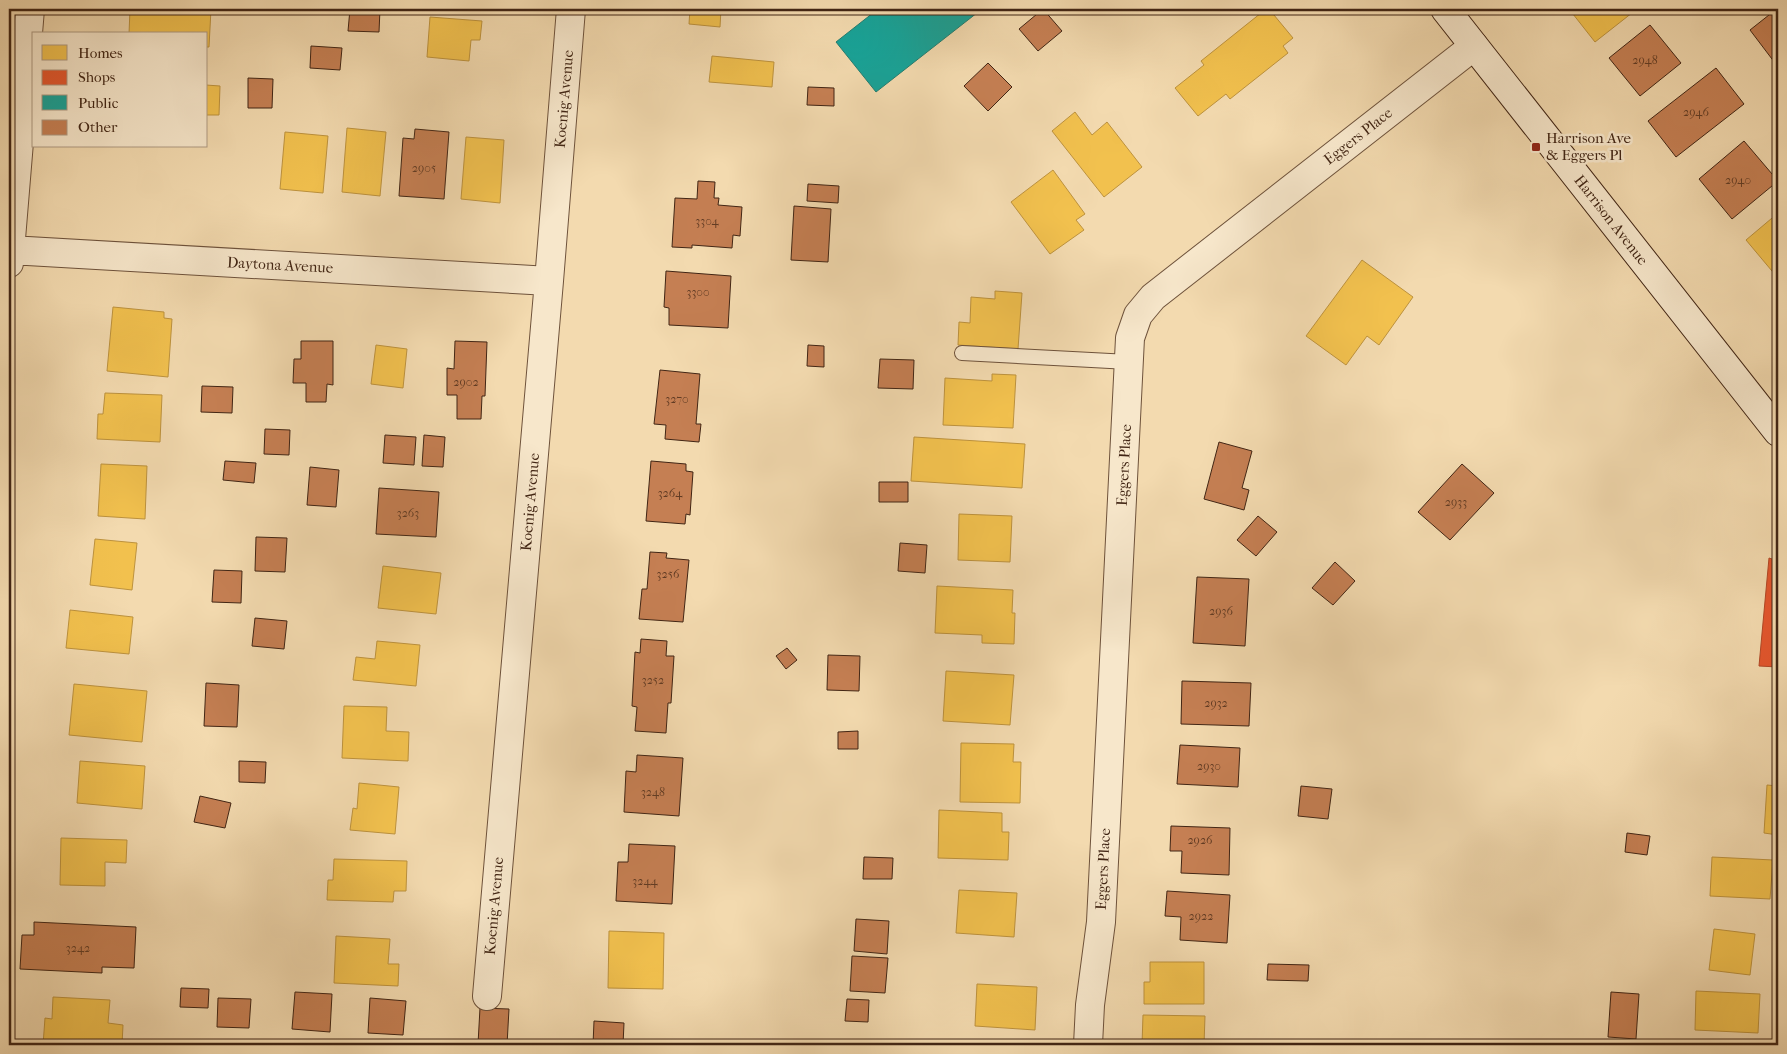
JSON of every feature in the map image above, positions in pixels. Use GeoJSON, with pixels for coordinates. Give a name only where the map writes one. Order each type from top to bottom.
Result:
{"type":"FeatureCollection","features":[{"type":"Feature","properties":{"kind":"street"},"geometry":{"type":"LineString","coordinates":[[10,256],[30,9]]}},
{"type":"Feature","properties":{"kind":"street","name":"Koenig Avenue"},"geometry":{"type":"LineString","coordinates":[[487,996],[571,9]]}},
{"type":"Feature","properties":{"kind":"street","name":"Harrison Avenue"},"geometry":{"type":"LineString","coordinates":[[1444,9],[1778,432]]}},
{"type":"Feature","properties":{"kind":"street","name":"Eggers Place"},"geometry":{"type":"LineString","coordinates":[[1088,1045],[1090,1005],[1101,922],[1130,338],[1138,315],[1153,296],[1474,46]]}},
{"type":"Feature","properties":{"kind":"street","name":"Daytona Avenue"},"geometry":{"type":"LineString","coordinates":[[10,256],[549,281]]}},
{"type":"Feature","properties":{"kind":"lane"},"geometry":{"type":"LineString","coordinates":[[962,353],[1129,362]]}},
{"type":"Feature","properties":{"kind":"building: Homes"},"geometry":{"type":"Polygon","coordinates":[[[130,9],[211,9],[209,47],[208,32],[129,32],[130,9]]]}},
{"type":"Feature","properties":{"kind":"building: Homes"},"geometry":{"type":"Polygon","coordinates":[[[690,9],[721,9],[720,27],[689,24],[690,9]]]}},
{"type":"Feature","properties":{"kind":"building: Homes"},"geometry":{"type":"Polygon","coordinates":[[[721,9],[755,9],[754,13],[721,9]]]}},
{"type":"Feature","properties":{"kind":"building: Homes"},"geometry":{"type":"Polygon","coordinates":[[[1266,9],[1269,9],[1293,38],[1283,46],[1288,53],[1230,99],[1226,94],[1198,116],[1175,88],[1204,65],[1201,61],[1266,9]]]}},
{"type":"Feature","properties":{"kind":"building: Homes"},"geometry":{"type":"Polygon","coordinates":[[[1569,9],[1637,9],[1595,42],[1569,9]]]}},
{"type":"Feature","properties":{"kind":"building: Homes"},"geometry":{"type":"Polygon","coordinates":[[[430,17],[482,21],[480,40],[471,40],[469,61],[427,57],[430,17]]]}},
{"type":"Feature","properties":{"kind":"building: Homes"},"geometry":{"type":"Polygon","coordinates":[[[712,56],[774,62],[772,87],[709,82],[712,56]]]}},
{"type":"Feature","properties":{"kind":"building: Homes"},"geometry":{"type":"Polygon","coordinates":[[[208,85],[220,86],[219,115],[208,115],[208,85]]]}},
{"type":"Feature","properties":{"kind":"building: Homes"},"geometry":{"type":"Polygon","coordinates":[[[1075,112],[1092,135],[1107,122],[1142,167],[1104,197],[1052,131],[1075,112]]]}},
{"type":"Feature","properties":{"kind":"building: Homes"},"geometry":{"type":"Polygon","coordinates":[[[347,128],[386,132],[380,196],[342,192],[347,128]]]}},
{"type":"Feature","properties":{"kind":"building: Homes"},"geometry":{"type":"Polygon","coordinates":[[[285,132],[328,136],[323,193],[280,189],[285,132]]]}},
{"type":"Feature","properties":{"kind":"building: Homes"},"geometry":{"type":"Polygon","coordinates":[[[466,137],[504,140],[500,203],[461,199],[466,137]]]}},
{"type":"Feature","properties":{"kind":"building: Homes"},"geometry":{"type":"Polygon","coordinates":[[[1053,170],[1085,214],[1076,220],[1084,230],[1050,254],[1011,202],[1053,170]]]}},
{"type":"Feature","properties":{"kind":"building: Homes"},"geometry":{"type":"Polygon","coordinates":[[[1778,213],[1778,276],[1777,277],[1746,240],[1778,213]]]}},
{"type":"Feature","properties":{"kind":"building: Homes"},"geometry":{"type":"Polygon","coordinates":[[[1362,260],[1413,297],[1379,345],[1367,336],[1346,365],[1306,336],[1362,260]]]}},
{"type":"Feature","properties":{"kind":"building: Homes"},"geometry":{"type":"Polygon","coordinates":[[[995,291],[1022,293],[1018,349],[958,345],[959,322],[970,323],[971,297],[995,299],[995,291]]]}},
{"type":"Feature","properties":{"kind":"building: Homes"},"geometry":{"type":"Polygon","coordinates":[[[113,307],[164,312],[164,318],[172,319],[168,377],[107,371],[113,307]]]}},
{"type":"Feature","properties":{"kind":"building: Homes"},"geometry":{"type":"Polygon","coordinates":[[[376,345],[407,349],[403,388],[371,384],[376,345]]]}},
{"type":"Feature","properties":{"kind":"building: Homes"},"geometry":{"type":"Polygon","coordinates":[[[992,374],[1016,375],[1013,428],[943,425],[945,378],[992,381],[992,374]]]}},
{"type":"Feature","properties":{"kind":"building: Homes"},"geometry":{"type":"Polygon","coordinates":[[[105,393],[162,395],[160,442],[97,439],[98,414],[103,414],[105,393]]]}},
{"type":"Feature","properties":{"kind":"building: Homes"},"geometry":{"type":"Polygon","coordinates":[[[914,437],[1025,444],[1022,488],[911,481],[914,437]]]}},
{"type":"Feature","properties":{"kind":"building: Homes"},"geometry":{"type":"Polygon","coordinates":[[[101,464],[147,466],[145,519],[98,516],[101,464]]]}},
{"type":"Feature","properties":{"kind":"building: Homes"},"geometry":{"type":"Polygon","coordinates":[[[959,514],[1012,516],[1010,562],[958,560],[959,514]]]}},
{"type":"Feature","properties":{"kind":"building: Homes"},"geometry":{"type":"Polygon","coordinates":[[[95,539],[137,543],[132,590],[90,585],[95,539]]]}},
{"type":"Feature","properties":{"kind":"building: Homes"},"geometry":{"type":"Polygon","coordinates":[[[383,566],[441,573],[436,614],[378,608],[383,566]]]}},
{"type":"Feature","properties":{"kind":"building: Homes"},"geometry":{"type":"Polygon","coordinates":[[[937,586],[1013,590],[1012,613],[1015,613],[1014,644],[982,643],[982,635],[935,633],[937,586]]]}},
{"type":"Feature","properties":{"kind":"building: Homes"},"geometry":{"type":"Polygon","coordinates":[[[70,610],[133,617],[129,654],[66,648],[70,610]]]}},
{"type":"Feature","properties":{"kind":"building: Homes"},"geometry":{"type":"Polygon","coordinates":[[[377,641],[420,645],[416,686],[353,680],[356,657],[375,659],[377,641]]]}},
{"type":"Feature","properties":{"kind":"building: Homes"},"geometry":{"type":"Polygon","coordinates":[[[946,671],[1014,675],[1010,725],[943,721],[946,671]]]}},
{"type":"Feature","properties":{"kind":"building: Homes"},"geometry":{"type":"Polygon","coordinates":[[[74,684],[147,691],[142,742],[69,735],[74,684]]]}},
{"type":"Feature","properties":{"kind":"building: Homes"},"geometry":{"type":"Polygon","coordinates":[[[344,706],[387,707],[386,731],[409,732],[408,761],[342,758],[344,706]]]}},
{"type":"Feature","properties":{"kind":"building: Homes"},"geometry":{"type":"Polygon","coordinates":[[[961,743],[1014,744],[1013,762],[1021,762],[1020,803],[960,802],[961,743]]]}},
{"type":"Feature","properties":{"kind":"building: Homes"},"geometry":{"type":"Polygon","coordinates":[[[80,761],[145,766],[142,809],[77,803],[80,761]]]}},
{"type":"Feature","properties":{"kind":"building: Homes"},"geometry":{"type":"Polygon","coordinates":[[[359,783],[399,787],[395,834],[350,830],[353,808],[357,809],[359,783]]]}},
{"type":"Feature","properties":{"kind":"building: Homes"},"geometry":{"type":"Polygon","coordinates":[[[1767,785],[1778,786],[1778,835],[1764,833],[1767,785]]]}},
{"type":"Feature","properties":{"kind":"building: Homes"},"geometry":{"type":"Polygon","coordinates":[[[939,810],[1002,813],[1002,832],[1009,832],[1008,860],[938,858],[939,810]]]}},
{"type":"Feature","properties":{"kind":"building: Homes"},"geometry":{"type":"Polygon","coordinates":[[[61,838],[127,840],[126,863],[105,862],[105,886],[60,885],[61,838]]]}},
{"type":"Feature","properties":{"kind":"building: Homes"},"geometry":{"type":"Polygon","coordinates":[[[1712,857],[1773,860],[1770,899],[1710,896],[1712,857]]]}},
{"type":"Feature","properties":{"kind":"building: Homes"},"geometry":{"type":"Polygon","coordinates":[[[334,859],[407,861],[406,891],[394,891],[393,902],[327,900],[328,880],[333,880],[334,859]]]}},
{"type":"Feature","properties":{"kind":"building: Homes"},"geometry":{"type":"Polygon","coordinates":[[[959,890],[1017,893],[1014,937],[956,933],[959,890]]]}},
{"type":"Feature","properties":{"kind":"building: Homes"},"geometry":{"type":"Polygon","coordinates":[[[1714,929],[1755,934],[1750,975],[1709,970],[1714,929]]]}},
{"type":"Feature","properties":{"kind":"building: Homes"},"geometry":{"type":"Polygon","coordinates":[[[609,931],[664,933],[663,989],[608,988],[609,931]]]}},
{"type":"Feature","properties":{"kind":"building: Homes"},"geometry":{"type":"Polygon","coordinates":[[[336,936],[390,939],[388,964],[399,964],[398,986],[334,983],[336,936]]]}},
{"type":"Feature","properties":{"kind":"building: Homes"},"geometry":{"type":"Polygon","coordinates":[[[1150,962],[1204,962],[1204,1004],[1144,1004],[1144,982],[1150,982],[1150,962]]]}},
{"type":"Feature","properties":{"kind":"building: Homes"},"geometry":{"type":"Polygon","coordinates":[[[977,984],[1037,987],[1035,1030],[975,1026],[977,984]]]}},
{"type":"Feature","properties":{"kind":"building: Homes"},"geometry":{"type":"Polygon","coordinates":[[[1696,991],[1760,994],[1758,1033],[1695,1030],[1696,991]]]}},
{"type":"Feature","properties":{"kind":"building: Homes"},"geometry":{"type":"Polygon","coordinates":[[[53,997],[110,1000],[108,1023],[123,1025],[122,1045],[43,1045],[45,1018],[52,1019],[53,997]]]}},
{"type":"Feature","properties":{"kind":"building: Homes"},"geometry":{"type":"Polygon","coordinates":[[[1143,1015],[1205,1016],[1204,1045],[1142,1045],[1143,1015]]]}},
{"type":"Feature","properties":{"kind":"building: Shops"},"geometry":{"type":"Polygon","coordinates":[[[1769,558],[1778,561],[1778,667],[1759,666],[1769,558]]]}},
{"type":"Feature","properties":{"kind":"building: Public"},"geometry":{"type":"Polygon","coordinates":[[[878,9],[982,9],[876,92],[836,42],[878,9]]]}},
{"type":"Feature","properties":{"kind":"building: Other"},"geometry":{"type":"Polygon","coordinates":[[[350,9],[380,9],[379,32],[348,31],[350,9]]]}},
{"type":"Feature","properties":{"kind":"building: Other"},"geometry":{"type":"Polygon","coordinates":[[[1043,9],[1062,31],[1038,51],[1019,29],[1043,9]]]}},
{"type":"Feature","properties":{"kind":"building: Other"},"geometry":{"type":"Polygon","coordinates":[[[1774,11],[1778,17],[1778,61],[1775,63],[1750,30],[1774,11]]]}},
{"type":"Feature","properties":{"kind":"building: Other"},"geometry":{"type":"Polygon","coordinates":[[[1650,25],[1681,63],[1640,96],[1609,58],[1650,25]]]}},
{"type":"Feature","properties":{"kind":"building: Other"},"geometry":{"type":"Polygon","coordinates":[[[311,46],[342,48],[340,70],[310,68],[311,46]]]}},
{"type":"Feature","properties":{"kind":"building: Other"},"geometry":{"type":"Polygon","coordinates":[[[988,63],[1012,87],[988,111],[964,86],[988,63]]]}},
{"type":"Feature","properties":{"kind":"building: Other"},"geometry":{"type":"Polygon","coordinates":[[[1716,68],[1744,104],[1676,157],[1648,121],[1716,68]]]}},
{"type":"Feature","properties":{"kind":"building: Other"},"geometry":{"type":"Polygon","coordinates":[[[248,78],[273,79],[272,108],[248,108],[248,78]]]}},
{"type":"Feature","properties":{"kind":"building: Other"},"geometry":{"type":"Polygon","coordinates":[[[808,87],[834,88],[834,106],[807,105],[808,87]]]}},
{"type":"Feature","properties":{"kind":"building: Other"},"geometry":{"type":"Polygon","coordinates":[[[415,129],[449,132],[444,199],[399,196],[403,138],[414,139],[415,129]]]}},
{"type":"Feature","properties":{"kind":"building: Other"},"geometry":{"type":"Polygon","coordinates":[[[1744,141],[1778,181],[1732,219],[1699,179],[1744,141]]]}},
{"type":"Feature","properties":{"kind":"building: Other"},"geometry":{"type":"Polygon","coordinates":[[[698,181],[715,182],[714,198],[719,198],[718,205],[742,207],[740,236],[733,235],[732,248],[692,245],[692,248],[672,247],[675,198],[697,199],[698,181]]]}},
{"type":"Feature","properties":{"kind":"building: Other"},"geometry":{"type":"Polygon","coordinates":[[[808,184],[839,186],[838,203],[807,201],[808,184]]]}},
{"type":"Feature","properties":{"kind":"building: Other"},"geometry":{"type":"Polygon","coordinates":[[[794,206],[831,209],[828,262],[791,260],[794,206]]]}},
{"type":"Feature","properties":{"kind":"building: Other"},"geometry":{"type":"Polygon","coordinates":[[[666,271],[731,276],[728,328],[669,325],[669,308],[664,307],[666,271]]]}},
{"type":"Feature","properties":{"kind":"building: Other"},"geometry":{"type":"Polygon","coordinates":[[[301,341],[333,341],[333,385],[327,384],[326,402],[306,402],[306,383],[293,383],[294,359],[301,359],[301,341]]]}},
{"type":"Feature","properties":{"kind":"building: Other"},"geometry":{"type":"Polygon","coordinates":[[[455,341],[487,342],[485,396],[482,396],[481,419],[457,419],[457,395],[447,395],[447,368],[454,369],[455,341]]]}},
{"type":"Feature","properties":{"kind":"building: Other"},"geometry":{"type":"Polygon","coordinates":[[[808,345],[824,346],[824,367],[807,366],[808,345]]]}},
{"type":"Feature","properties":{"kind":"building: Other"},"geometry":{"type":"Polygon","coordinates":[[[880,359],[914,360],[913,389],[878,388],[880,359]]]}},
{"type":"Feature","properties":{"kind":"building: Other"},"geometry":{"type":"Polygon","coordinates":[[[660,370],[700,374],[696,424],[701,424],[699,442],[665,439],[666,425],[654,424],[660,370]]]}},
{"type":"Feature","properties":{"kind":"building: Other"},"geometry":{"type":"Polygon","coordinates":[[[202,386],[233,387],[232,413],[201,412],[202,386]]]}},
{"type":"Feature","properties":{"kind":"building: Other"},"geometry":{"type":"Polygon","coordinates":[[[265,429],[290,430],[289,455],[264,454],[265,429]]]}},
{"type":"Feature","properties":{"kind":"building: Other"},"geometry":{"type":"Polygon","coordinates":[[[385,435],[416,437],[414,465],[383,463],[385,435]]]}},
{"type":"Feature","properties":{"kind":"building: Other"},"geometry":{"type":"Polygon","coordinates":[[[424,435],[445,437],[443,467],[422,466],[424,435]]]}},
{"type":"Feature","properties":{"kind":"building: Other"},"geometry":{"type":"Polygon","coordinates":[[[1219,442],[1252,451],[1242,488],[1249,490],[1244,510],[1204,499],[1219,442]]]}},
{"type":"Feature","properties":{"kind":"building: Other"},"geometry":{"type":"Polygon","coordinates":[[[225,461],[256,463],[254,483],[223,480],[225,461]]]}},
{"type":"Feature","properties":{"kind":"building: Other"},"geometry":{"type":"Polygon","coordinates":[[[651,461],[686,464],[686,471],[693,472],[690,515],[686,514],[685,524],[646,521],[651,461]]]}},
{"type":"Feature","properties":{"kind":"building: Other"},"geometry":{"type":"Polygon","coordinates":[[[1462,464],[1494,493],[1450,540],[1418,512],[1462,464]]]}},
{"type":"Feature","properties":{"kind":"building: Other"},"geometry":{"type":"Polygon","coordinates":[[[310,467],[339,470],[336,507],[307,505],[310,467]]]}},
{"type":"Feature","properties":{"kind":"building: Other"},"geometry":{"type":"Polygon","coordinates":[[[879,482],[908,482],[908,502],[879,502],[879,482]]]}},
{"type":"Feature","properties":{"kind":"building: Other"},"geometry":{"type":"Polygon","coordinates":[[[379,488],[439,492],[436,537],[376,534],[379,488]]]}},
{"type":"Feature","properties":{"kind":"building: Other"},"geometry":{"type":"Polygon","coordinates":[[[1258,516],[1277,532],[1256,556],[1237,540],[1258,516]]]}},
{"type":"Feature","properties":{"kind":"building: Other"},"geometry":{"type":"Polygon","coordinates":[[[256,537],[287,538],[285,572],[255,571],[256,537]]]}},
{"type":"Feature","properties":{"kind":"building: Other"},"geometry":{"type":"Polygon","coordinates":[[[900,543],[927,545],[925,573],[898,571],[900,543]]]}},
{"type":"Feature","properties":{"kind":"building: Other"},"geometry":{"type":"Polygon","coordinates":[[[650,552],[667,553],[666,558],[689,560],[683,622],[639,619],[642,589],[647,589],[650,552]]]}},
{"type":"Feature","properties":{"kind":"building: Other"},"geometry":{"type":"Polygon","coordinates":[[[1335,562],[1355,581],[1333,605],[1312,588],[1335,562]]]}},
{"type":"Feature","properties":{"kind":"building: Other"},"geometry":{"type":"Polygon","coordinates":[[[214,570],[242,571],[241,603],[212,602],[214,570]]]}},
{"type":"Feature","properties":{"kind":"building: Other"},"geometry":{"type":"Polygon","coordinates":[[[1197,577],[1249,579],[1245,646],[1193,643],[1197,577]]]}},
{"type":"Feature","properties":{"kind":"building: Other"},"geometry":{"type":"Polygon","coordinates":[[[255,618],[287,621],[284,649],[252,646],[255,618]]]}},
{"type":"Feature","properties":{"kind":"building: Other"},"geometry":{"type":"Polygon","coordinates":[[[641,639],[667,641],[666,656],[674,656],[671,703],[668,703],[666,733],[635,731],[637,707],[632,706],[635,652],[640,653],[641,639]]]}},
{"type":"Feature","properties":{"kind":"building: Other"},"geometry":{"type":"Polygon","coordinates":[[[787,648],[797,660],[786,669],[776,656],[787,648]]]}},
{"type":"Feature","properties":{"kind":"building: Other"},"geometry":{"type":"Polygon","coordinates":[[[828,655],[860,656],[859,691],[827,690],[828,655]]]}},
{"type":"Feature","properties":{"kind":"building: Other"},"geometry":{"type":"Polygon","coordinates":[[[1182,681],[1251,683],[1249,726],[1181,724],[1182,681]]]}},
{"type":"Feature","properties":{"kind":"building: Other"},"geometry":{"type":"Polygon","coordinates":[[[206,683],[239,685],[237,727],[204,726],[206,683]]]}},
{"type":"Feature","properties":{"kind":"building: Other"},"geometry":{"type":"Polygon","coordinates":[[[858,731],[858,749],[838,749],[838,732],[858,731]]]}},
{"type":"Feature","properties":{"kind":"building: Other"},"geometry":{"type":"Polygon","coordinates":[[[1180,745],[1240,748],[1238,787],[1177,784],[1180,745]]]}},
{"type":"Feature","properties":{"kind":"building: Other"},"geometry":{"type":"Polygon","coordinates":[[[637,755],[683,758],[679,816],[624,812],[626,771],[636,772],[637,755]]]}},
{"type":"Feature","properties":{"kind":"building: Other"},"geometry":{"type":"Polygon","coordinates":[[[239,761],[266,762],[265,783],[239,782],[239,761]]]}},
{"type":"Feature","properties":{"kind":"building: Other"},"geometry":{"type":"Polygon","coordinates":[[[1301,786],[1332,789],[1328,819],[1298,816],[1301,786]]]}},
{"type":"Feature","properties":{"kind":"building: Other"},"geometry":{"type":"Polygon","coordinates":[[[200,796],[231,803],[225,828],[194,822],[200,796]]]}},
{"type":"Feature","properties":{"kind":"building: Other"},"geometry":{"type":"Polygon","coordinates":[[[1171,826],[1230,828],[1229,875],[1181,873],[1182,851],[1170,851],[1171,826]]]}},
{"type":"Feature","properties":{"kind":"building: Other"},"geometry":{"type":"Polygon","coordinates":[[[1627,833],[1650,836],[1647,855],[1625,852],[1627,833]]]}},
{"type":"Feature","properties":{"kind":"building: Other"},"geometry":{"type":"Polygon","coordinates":[[[629,844],[675,846],[672,904],[616,901],[618,862],[628,862],[629,844]]]}},
{"type":"Feature","properties":{"kind":"building: Other"},"geometry":{"type":"Polygon","coordinates":[[[864,857],[893,858],[892,879],[863,879],[864,857]]]}},
{"type":"Feature","properties":{"kind":"building: Other"},"geometry":{"type":"Polygon","coordinates":[[[1167,891],[1230,895],[1227,943],[1180,940],[1181,917],[1165,916],[1167,891]]]}},
{"type":"Feature","properties":{"kind":"building: Other"},"geometry":{"type":"Polygon","coordinates":[[[856,919],[889,921],[887,954],[854,951],[856,919]]]}},
{"type":"Feature","properties":{"kind":"building: Other"},"geometry":{"type":"Polygon","coordinates":[[[34,922],[136,927],[134,968],[102,967],[102,973],[20,969],[22,935],[34,935],[34,922]]]}},
{"type":"Feature","properties":{"kind":"building: Other"},"geometry":{"type":"Polygon","coordinates":[[[852,956],[888,958],[885,993],[850,991],[852,956]]]}},
{"type":"Feature","properties":{"kind":"building: Other"},"geometry":{"type":"Polygon","coordinates":[[[1268,964],[1309,965],[1308,981],[1267,980],[1268,964]]]}},
{"type":"Feature","properties":{"kind":"building: Other"},"geometry":{"type":"Polygon","coordinates":[[[181,988],[209,989],[208,1008],[180,1007],[181,988]]]}},
{"type":"Feature","properties":{"kind":"building: Other"},"geometry":{"type":"Polygon","coordinates":[[[295,992],[332,994],[330,1032],[292,1029],[295,992]]]}},
{"type":"Feature","properties":{"kind":"building: Other"},"geometry":{"type":"Polygon","coordinates":[[[1611,992],[1639,994],[1636,1039],[1608,1037],[1611,992]]]}},
{"type":"Feature","properties":{"kind":"building: Other"},"geometry":{"type":"Polygon","coordinates":[[[218,998],[251,999],[249,1028],[217,1027],[218,998]]]}},
{"type":"Feature","properties":{"kind":"building: Other"},"geometry":{"type":"Polygon","coordinates":[[[370,998],[406,1001],[403,1035],[368,1033],[370,998]]]}},
{"type":"Feature","properties":{"kind":"building: Other"},"geometry":{"type":"Polygon","coordinates":[[[847,999],[869,1000],[868,1022],[845,1021],[847,999]]]}},
{"type":"Feature","properties":{"kind":"building: Other"},"geometry":{"type":"Polygon","coordinates":[[[480,1008],[509,1009],[507,1045],[478,1044],[480,1008]]]}},
{"type":"Feature","properties":{"kind":"building: Other"},"geometry":{"type":"Polygon","coordinates":[[[594,1021],[624,1023],[623,1045],[593,1045],[594,1021]]]}},
{"type":"Feature","properties":{"kind":"place","name":"Harrison Ave & Eggers Pl"},"geometry":{"type":"Point","coordinates":[1536,147]}}]}
